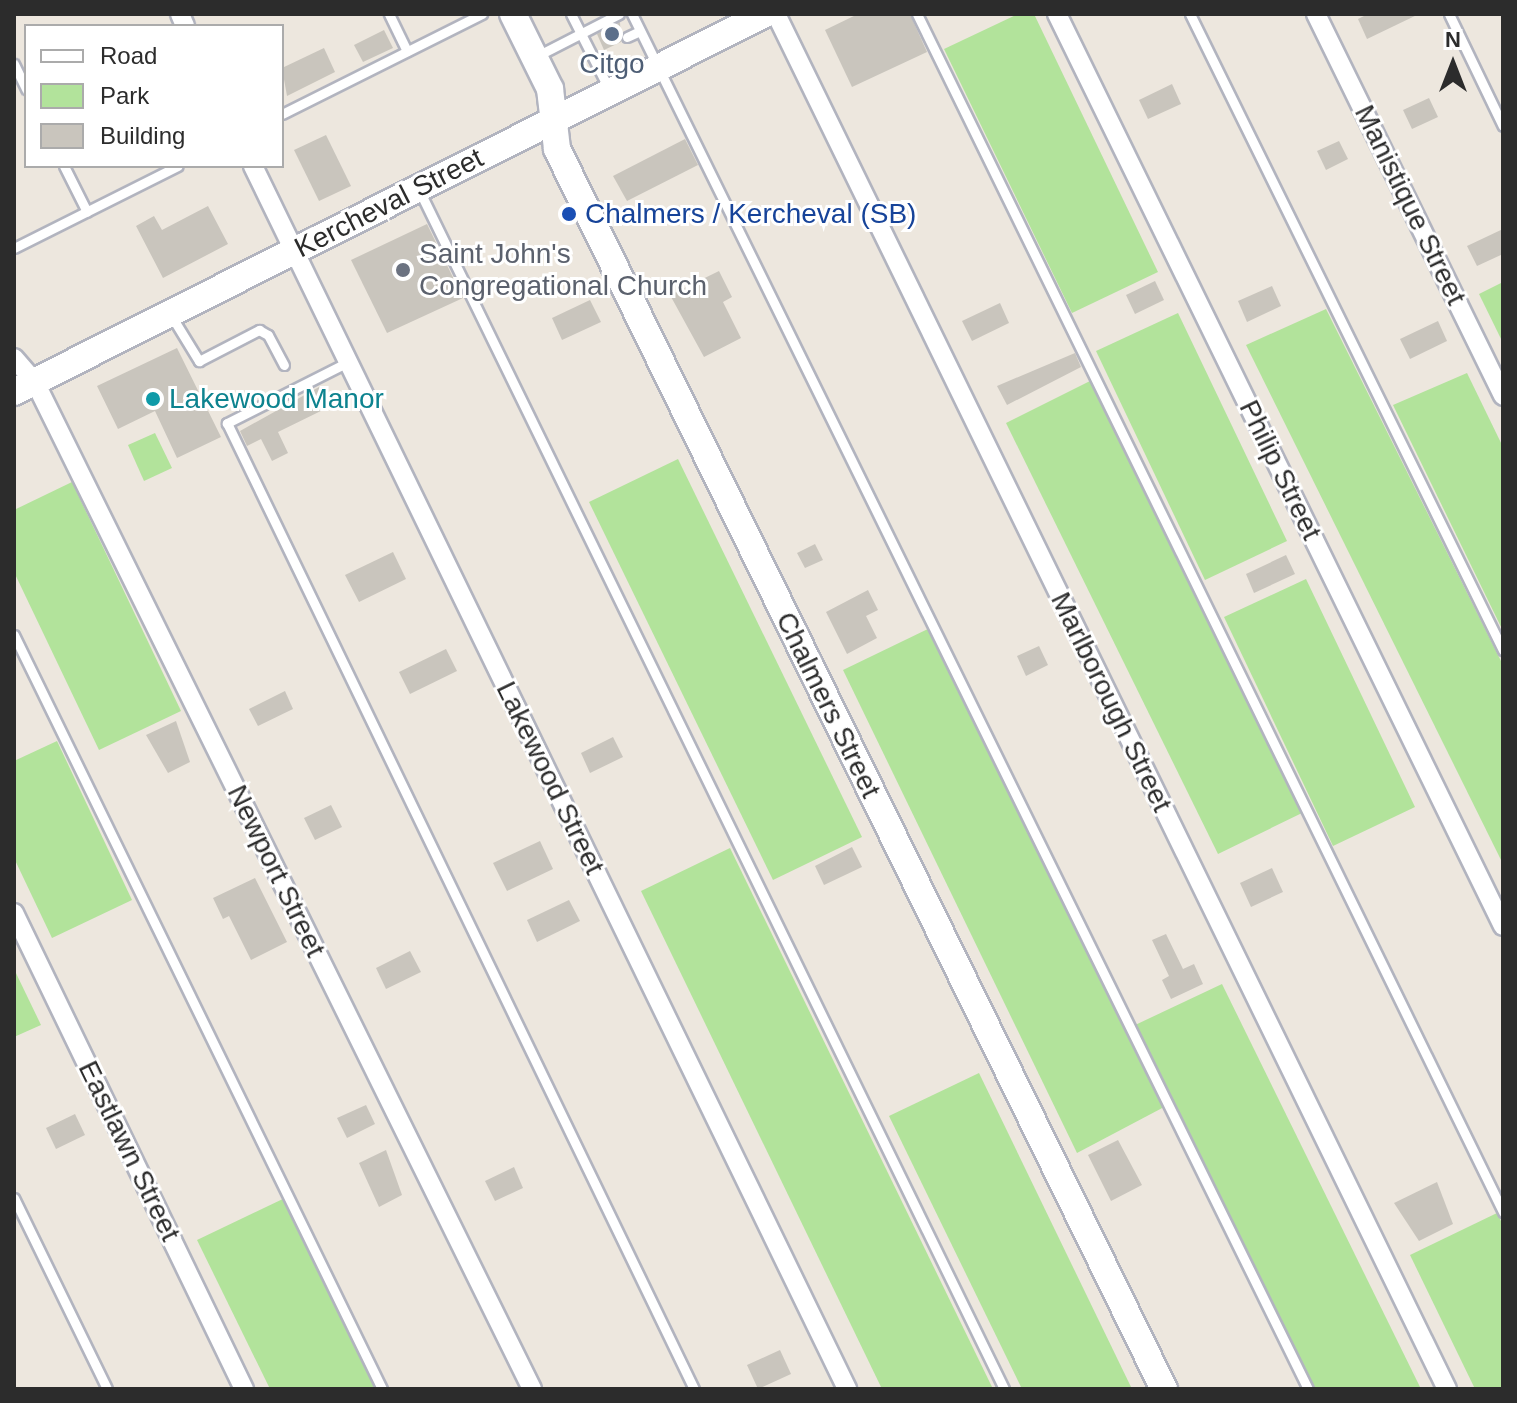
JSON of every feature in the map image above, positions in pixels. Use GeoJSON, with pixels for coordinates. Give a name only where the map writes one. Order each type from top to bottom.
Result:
{"type":"FeatureCollection","features":[{"type":"Feature","properties":{"kind":"street","name":"Kercheval Street"},"geometry":{"type":"LineString","coordinates":[[24,387],[765,14]]}},
{"type":"Feature","properties":{"kind":"street","name":"Marlborough Street"},"geometry":{"type":"LineString","coordinates":[[776,14],[1447,1389]]}},
{"type":"Feature","properties":{"kind":"street","name":"Philip Street"},"geometry":{"type":"LineString","coordinates":[[1057,14],[1503,926]]}},
{"type":"Feature","properties":{"kind":"street","name":"Manistique Street"},"geometry":{"type":"LineString","coordinates":[[1316,14],[1503,396]]}},
{"type":"Feature","properties":{"kind":"street","name":"Chalmers Street"},"geometry":{"type":"LineString","coordinates":[[518,18],[550,89],[557,149],[1164,1389]]}},
{"type":"Feature","properties":{"kind":"street","name":"Lakewood Street"},"geometry":{"type":"LineString","coordinates":[[254,168],[847,1389]]}},
{"type":"Feature","properties":{"kind":"street","name":"Newport Street"},"geometry":{"type":"LineString","coordinates":[[14,358],[24,387],[532,1389]]}},
{"type":"Feature","properties":{"kind":"street","name":"Eastlawn Street"},"geometry":{"type":"LineString","coordinates":[[14,913],[244,1389]]}},
{"type":"Feature","properties":{"kind":"lane"},"geometry":{"type":"LineString","coordinates":[[389,14],[407,51]]}},
{"type":"Feature","properties":{"kind":"lane"},"geometry":{"type":"LineString","coordinates":[[284,113],[482,14]]}},
{"type":"Feature","properties":{"kind":"lane"},"geometry":{"type":"LineString","coordinates":[[571,14],[611,92]]}},
{"type":"Feature","properties":{"kind":"lane"},"geometry":{"type":"LineString","coordinates":[[534,57],[619,14]]}},
{"type":"Feature","properties":{"kind":"lane"},"geometry":{"type":"LineString","coordinates":[[632,14],[1308,1389]]}},
{"type":"Feature","properties":{"kind":"lane"},"geometry":{"type":"LineString","coordinates":[[917,14],[1503,1212]]}},
{"type":"Feature","properties":{"kind":"lane"},"geometry":{"type":"LineString","coordinates":[[1190,14],[1503,650]]}},
{"type":"Feature","properties":{"kind":"lane"},"geometry":{"type":"LineString","coordinates":[[1449,14],[1503,126]]}},
{"type":"Feature","properties":{"kind":"lane"},"geometry":{"type":"LineString","coordinates":[[627,37],[640,31]]}},
{"type":"Feature","properties":{"kind":"lane"},"geometry":{"type":"LineString","coordinates":[[592,54],[604,49]]}},
{"type":"Feature","properties":{"kind":"lane"},"geometry":{"type":"LineString","coordinates":[[14,64],[24,85]]}},
{"type":"Feature","properties":{"kind":"lane"},"geometry":{"type":"LineString","coordinates":[[65,168],[87,212]]}},
{"type":"Feature","properties":{"kind":"lane"},"geometry":{"type":"LineString","coordinates":[[14,248],[174,168]]}},
{"type":"Feature","properties":{"kind":"lane"},"geometry":{"type":"LineString","coordinates":[[419,189],[1004,1389]]}},
{"type":"Feature","properties":{"kind":"lane"},"geometry":{"type":"LineString","coordinates":[[170,314],[199,361],[259,330],[268,335],[284,365]]}},
{"type":"Feature","properties":{"kind":"lane"},"geometry":{"type":"LineString","coordinates":[[348,362],[227,423],[694,1389]]}},
{"type":"Feature","properties":{"kind":"lane"},"geometry":{"type":"LineString","coordinates":[[14,635],[382,1389]]}},
{"type":"Feature","properties":{"kind":"lane"},"geometry":{"type":"LineString","coordinates":[[14,1198],[107,1389]]}},
{"type":"Feature","properties":{"kind":"green space"},"geometry":{"type":"Polygon","coordinates":[[[1018,14],[1034,14],[1158,272],[1072,313],[944,49],[1018,14]]]}},
{"type":"Feature","properties":{"kind":"green space"},"geometry":{"type":"Polygon","coordinates":[[[1503,282],[1503,343],[1479,294],[1503,282]]]}},
{"type":"Feature","properties":{"kind":"green space"},"geometry":{"type":"Polygon","coordinates":[[[1326,309],[1503,665],[1503,864],[1246,345],[1326,309]]]}},
{"type":"Feature","properties":{"kind":"green space"},"geometry":{"type":"Polygon","coordinates":[[[1178,313],[1287,541],[1205,580],[1096,351],[1178,313]]]}},
{"type":"Feature","properties":{"kind":"green space"},"geometry":{"type":"Polygon","coordinates":[[[1467,373],[1503,447],[1503,631],[1393,405],[1467,373]]]}},
{"type":"Feature","properties":{"kind":"green space"},"geometry":{"type":"Polygon","coordinates":[[[1090,381],[1302,813],[1218,854],[1006,423],[1090,381]]]}},
{"type":"Feature","properties":{"kind":"green space"},"geometry":{"type":"Polygon","coordinates":[[[155,433],[172,468],[144,481],[128,445],[155,433]]]}},
{"type":"Feature","properties":{"kind":"green space"},"geometry":{"type":"Polygon","coordinates":[[[678,459],[862,837],[773,880],[589,502],[678,459]]]}},
{"type":"Feature","properties":{"kind":"green space"},"geometry":{"type":"Polygon","coordinates":[[[72,482],[181,711],[99,750],[14,572],[14,510],[72,482]]]}},
{"type":"Feature","properties":{"kind":"green space"},"geometry":{"type":"Polygon","coordinates":[[[1306,579],[1415,807],[1333,846],[1224,617],[1306,579]]]}},
{"type":"Feature","properties":{"kind":"green space"},"geometry":{"type":"Polygon","coordinates":[[[932,627],[1166,1106],[1077,1153],[843,670],[932,627]]]}},
{"type":"Feature","properties":{"kind":"green space"},"geometry":{"type":"Polygon","coordinates":[[[57,741],[132,900],[52,938],[14,858],[14,761],[57,741]]]}},
{"type":"Feature","properties":{"kind":"green space"},"geometry":{"type":"Polygon","coordinates":[[[730,848],[993,1389],[882,1389],[641,891],[730,848]]]}},
{"type":"Feature","properties":{"kind":"green space"},"geometry":{"type":"Polygon","coordinates":[[[14,969],[41,1025],[14,1037],[14,969]]]}},
{"type":"Feature","properties":{"kind":"green space"},"geometry":{"type":"Polygon","coordinates":[[[1222,984],[1421,1389],[1314,1389],[1133,1026],[1222,984]]]}},
{"type":"Feature","properties":{"kind":"green space"},"geometry":{"type":"Polygon","coordinates":[[[979,1073],[1132,1389],[1022,1389],[889,1116],[979,1073]]]}},
{"type":"Feature","properties":{"kind":"green space"},"geometry":{"type":"Polygon","coordinates":[[[287,1197],[380,1389],[270,1389],[197,1240],[287,1197]]]}},
{"type":"Feature","properties":{"kind":"green space"},"geometry":{"type":"Polygon","coordinates":[[[1497,1213],[1503,1225],[1503,1389],[1475,1389],[1410,1255],[1497,1213]]]}},
{"type":"Feature","properties":{"kind":"building"},"geometry":{"type":"Polygon","coordinates":[[[858,14],[910,14],[927,52],[852,87],[825,30],[858,14]]]}},
{"type":"Feature","properties":{"kind":"building"},"geometry":{"type":"Polygon","coordinates":[[[1368,14],[1419,14],[1367,39],[1358,19],[1368,14]]]}},
{"type":"Feature","properties":{"kind":"building"},"geometry":{"type":"Polygon","coordinates":[[[620,22],[621,42],[604,50],[597,34],[620,22]]]}},
{"type":"Feature","properties":{"kind":"building"},"geometry":{"type":"Polygon","coordinates":[[[384,30],[393,48],[363,62],[354,45],[384,30]]]}},
{"type":"Feature","properties":{"kind":"building"},"geometry":{"type":"Polygon","coordinates":[[[324,48],[335,72],[287,96],[284,67],[324,48]]]}},
{"type":"Feature","properties":{"kind":"building"},"geometry":{"type":"Polygon","coordinates":[[[1172,84],[1181,104],[1148,119],[1139,100],[1172,84]]]}},
{"type":"Feature","properties":{"kind":"building"},"geometry":{"type":"Polygon","coordinates":[[[1429,98],[1438,117],[1412,129],[1403,110],[1429,98]]]}},
{"type":"Feature","properties":{"kind":"building"},"geometry":{"type":"Polygon","coordinates":[[[326,135],[351,186],[319,201],[294,150],[326,135]]]}},
{"type":"Feature","properties":{"kind":"building"},"geometry":{"type":"Polygon","coordinates":[[[685,139],[698,165],[627,201],[613,176],[685,139]]]}},
{"type":"Feature","properties":{"kind":"building"},"geometry":{"type":"Polygon","coordinates":[[[1339,141],[1348,159],[1326,170],[1317,151],[1339,141]]]}},
{"type":"Feature","properties":{"kind":"building"},"geometry":{"type":"Polygon","coordinates":[[[208,206],[228,244],[163,278],[136,226],[154,216],[162,230],[208,206]]]}},
{"type":"Feature","properties":{"kind":"building","name":"Saint John's Congregational Church"},"geometry":{"type":"Polygon","coordinates":[[[427,224],[463,298],[387,333],[351,260],[427,224]]]}},
{"type":"Feature","properties":{"kind":"building"},"geometry":{"type":"Polygon","coordinates":[[[1503,229],[1503,254],[1477,266],[1467,246],[1503,229]]]}},
{"type":"Feature","properties":{"kind":"building"},"geometry":{"type":"Polygon","coordinates":[[[719,271],[732,297],[723,302],[741,338],[704,357],[670,295],[719,271]]]}},
{"type":"Feature","properties":{"kind":"building"},"geometry":{"type":"Polygon","coordinates":[[[1155,281],[1164,300],[1135,314],[1126,295],[1155,281]]]}},
{"type":"Feature","properties":{"kind":"building"},"geometry":{"type":"Polygon","coordinates":[[[1272,286],[1281,306],[1247,322],[1238,301],[1272,286]]]}},
{"type":"Feature","properties":{"kind":"building"},"geometry":{"type":"Polygon","coordinates":[[[590,300],[601,322],[562,340],[552,318],[590,300]]]}},
{"type":"Feature","properties":{"kind":"building"},"geometry":{"type":"Polygon","coordinates":[[[1000,303],[1009,323],[972,341],[962,321],[1000,303]]]}},
{"type":"Feature","properties":{"kind":"building"},"geometry":{"type":"Polygon","coordinates":[[[1438,321],[1447,341],[1410,359],[1400,339],[1438,321]]]}},
{"type":"Feature","properties":{"kind":"building","name":"Lakewood Manor"},"geometry":{"type":"Polygon","coordinates":[[[177,348],[221,437],[177,458],[155,411],[118,429],[97,386],[177,348]]]}},
{"type":"Feature","properties":{"kind":"building"},"geometry":{"type":"Polygon","coordinates":[[[1075,353],[1081,367],[1007,405],[997,386],[1075,353]]]}},
{"type":"Feature","properties":{"kind":"building"},"geometry":{"type":"Polygon","coordinates":[[[319,387],[329,407],[278,432],[288,453],[272,461],[261,439],[247,446],[240,431],[319,387]]]}},
{"type":"Feature","properties":{"kind":"building"},"geometry":{"type":"Polygon","coordinates":[[[815,544],[823,560],[805,568],[797,553],[815,544]]]}},
{"type":"Feature","properties":{"kind":"building"},"geometry":{"type":"Polygon","coordinates":[[[393,552],[406,579],[359,602],[345,575],[393,552]]]}},
{"type":"Feature","properties":{"kind":"building"},"geometry":{"type":"Polygon","coordinates":[[[1286,555],[1295,574],[1254,593],[1246,574],[1286,555]]]}},
{"type":"Feature","properties":{"kind":"building"},"geometry":{"type":"Polygon","coordinates":[[[868,590],[878,610],[866,616],[877,638],[847,654],[826,612],[868,590]]]}},
{"type":"Feature","properties":{"kind":"building"},"geometry":{"type":"Polygon","coordinates":[[[1039,646],[1048,665],[1026,676],[1017,656],[1039,646]]]}},
{"type":"Feature","properties":{"kind":"building"},"geometry":{"type":"Polygon","coordinates":[[[446,649],[457,671],[410,694],[399,672],[446,649]]]}},
{"type":"Feature","properties":{"kind":"building"},"geometry":{"type":"Polygon","coordinates":[[[285,691],[293,709],[258,726],[249,709],[285,691]]]}},
{"type":"Feature","properties":{"kind":"building"},"geometry":{"type":"Polygon","coordinates":[[[176,721],[190,762],[168,773],[146,735],[176,721]]]}},
{"type":"Feature","properties":{"kind":"building"},"geometry":{"type":"Polygon","coordinates":[[[613,737],[623,757],[590,773],[581,753],[613,737]]]}},
{"type":"Feature","properties":{"kind":"building"},"geometry":{"type":"Polygon","coordinates":[[[331,805],[342,827],[315,840],[304,818],[331,805]]]}},
{"type":"Feature","properties":{"kind":"building"},"geometry":{"type":"Polygon","coordinates":[[[540,841],[553,869],[507,891],[493,863],[540,841]]]}},
{"type":"Feature","properties":{"kind":"building"},"geometry":{"type":"Polygon","coordinates":[[[852,847],[862,867],[824,885],[815,866],[852,847]]]}},
{"type":"Feature","properties":{"kind":"building"},"geometry":{"type":"Polygon","coordinates":[[[1272,868],[1283,892],[1251,907],[1240,883],[1272,868]]]}},
{"type":"Feature","properties":{"kind":"building"},"geometry":{"type":"Polygon","coordinates":[[[255,878],[287,942],[251,960],[229,916],[223,919],[213,898],[255,878]]]}},
{"type":"Feature","properties":{"kind":"building"},"geometry":{"type":"Polygon","coordinates":[[[569,900],[580,921],[537,942],[527,920],[569,900]]]}},
{"type":"Feature","properties":{"kind":"building"},"geometry":{"type":"Polygon","coordinates":[[[1166,934],[1183,969],[1194,964],[1203,984],[1171,999],[1162,980],[1169,976],[1152,940],[1166,934]]]}},
{"type":"Feature","properties":{"kind":"building"},"geometry":{"type":"Polygon","coordinates":[[[410,951],[421,972],[386,989],[376,968],[410,951]]]}},
{"type":"Feature","properties":{"kind":"building"},"geometry":{"type":"Polygon","coordinates":[[[366,1105],[375,1124],[347,1138],[337,1118],[366,1105]]]}},
{"type":"Feature","properties":{"kind":"building"},"geometry":{"type":"Polygon","coordinates":[[[75,1114],[85,1135],[56,1149],[46,1128],[75,1114]]]}},
{"type":"Feature","properties":{"kind":"building"},"geometry":{"type":"Polygon","coordinates":[[[1118,1140],[1142,1185],[1111,1201],[1088,1155],[1118,1140]]]}},
{"type":"Feature","properties":{"kind":"building"},"geometry":{"type":"Polygon","coordinates":[[[386,1150],[402,1195],[379,1207],[359,1163],[386,1150]]]}},
{"type":"Feature","properties":{"kind":"building"},"geometry":{"type":"Polygon","coordinates":[[[514,1167],[523,1188],[495,1201],[485,1181],[514,1167]]]}},
{"type":"Feature","properties":{"kind":"building"},"geometry":{"type":"Polygon","coordinates":[[[1437,1182],[1453,1224],[1419,1241],[1394,1203],[1437,1182]]]}},
{"type":"Feature","properties":{"kind":"building"},"geometry":{"type":"Polygon","coordinates":[[[780,1350],[791,1374],[758,1389],[747,1365],[780,1350]]]}},
{"type":"Feature","properties":{"kind":"place","name":"Citgo"},"geometry":{"type":"Point","coordinates":[612,34]}},
{"type":"Feature","properties":{"kind":"place","name":"Chalmers / Kercheval (SB)"},"geometry":{"type":"Point","coordinates":[569,214]}},
{"type":"Feature","properties":{"kind":"place","name":"Saint John's Congregational Church"},"geometry":{"type":"Point","coordinates":[403,270]}},
{"type":"Feature","properties":{"kind":"place","name":"Lakewood Manor"},"geometry":{"type":"Point","coordinates":[153,399]}}]}
